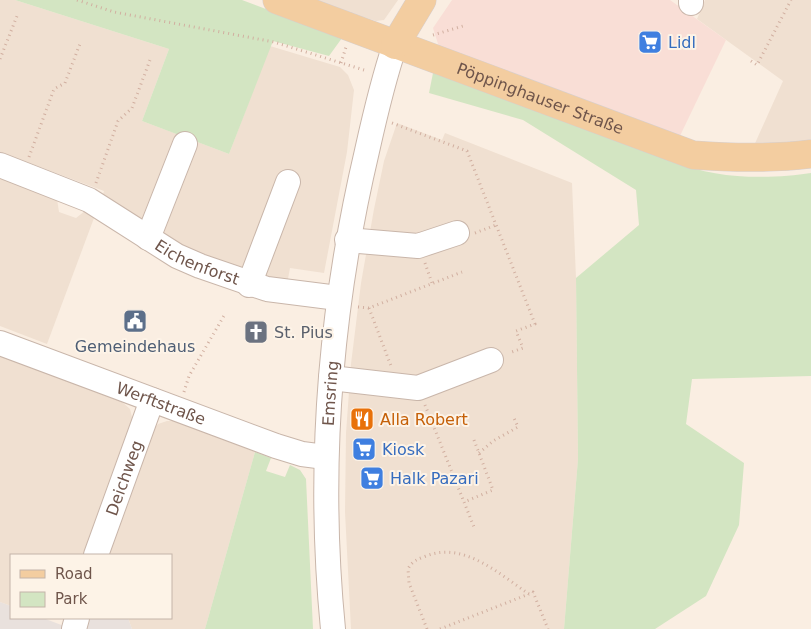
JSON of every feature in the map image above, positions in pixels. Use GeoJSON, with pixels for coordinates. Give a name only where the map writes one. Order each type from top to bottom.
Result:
{"type":"FeatureCollection","features":[{"type":"Feature","properties":{"kind":"main road","name":"Pöppinghauser Straße"},"geometry":{"type":"LineString","coordinates":[[277,0],[693,155],[743,159],[782,158],[811,154]]}},
{"type":"Feature","properties":{"kind":"main road"},"geometry":{"type":"LineString","coordinates":[[395,45],[422,0]]}},
{"type":"Feature","properties":{"kind":"street","name":"Emsring"},"geometry":{"type":"LineString","coordinates":[[333,629],[325,456],[338,301],[347,240],[375,116],[395,45]]}},
{"type":"Feature","properties":{"kind":"street","name":"Eichenforst"},"geometry":{"type":"LineString","coordinates":[[148,238],[185,144]]}},
{"type":"Feature","properties":{"kind":"street","name":"Eichenforst"},"geometry":{"type":"LineString","coordinates":[[0,165],[96,204],[177,256],[249,285],[338,301]]}},
{"type":"Feature","properties":{"kind":"street","name":"Eichenforst"},"geometry":{"type":"LineString","coordinates":[[249,285],[288,182]]}},
{"type":"Feature","properties":{"kind":"street"},"geometry":{"type":"LineString","coordinates":[[347,240],[418,246],[457,233]]}},
{"type":"Feature","properties":{"kind":"street","name":"Werftstraße"},"geometry":{"type":"LineString","coordinates":[[0,343],[276,446],[302,454],[325,456]]}},
{"type":"Feature","properties":{"kind":"street"},"geometry":{"type":"LineString","coordinates":[[331,378],[408,387],[491,360]]}},
{"type":"Feature","properties":{"kind":"street","name":"Deichweg"},"geometry":{"type":"LineString","coordinates":[[96,554],[152,400]]}},
{"type":"Feature","properties":{"kind":"path"},"geometry":{"type":"LineString","coordinates":[[77,0],[114,12],[274,42],[364,70]]}},
{"type":"Feature","properties":{"kind":"path"},"geometry":{"type":"LineString","coordinates":[[751,61],[757,65],[791,0]]}},
{"type":"Feature","properties":{"kind":"path"},"geometry":{"type":"LineString","coordinates":[[0,59],[16,16]]}},
{"type":"Feature","properties":{"kind":"path"},"geometry":{"type":"LineString","coordinates":[[430,36],[463,26]]}},
{"type":"Feature","properties":{"kind":"path"},"geometry":{"type":"LineString","coordinates":[[341,63],[348,39]]}},
{"type":"Feature","properties":{"kind":"path"},"geometry":{"type":"LineString","coordinates":[[22,174],[54,89],[65,83],[81,41]]}},
{"type":"Feature","properties":{"kind":"path"},"geometry":{"type":"LineString","coordinates":[[96,204],[118,121],[132,108],[150,60]]}},
{"type":"Feature","properties":{"kind":"path"},"geometry":{"type":"LineString","coordinates":[[375,116],[467,151],[535,324],[516,331],[523,348],[491,360]]}},
{"type":"Feature","properties":{"kind":"path"},"geometry":{"type":"LineString","coordinates":[[338,301],[369,308],[462,272]]}},
{"type":"Feature","properties":{"kind":"path"},"geometry":{"type":"LineString","coordinates":[[369,308],[464,502],[474,527]]}},
{"type":"Feature","properties":{"kind":"path"},"geometry":{"type":"LineString","coordinates":[[189,376],[225,314]]}},
{"type":"Feature","properties":{"kind":"path"},"geometry":{"type":"LineString","coordinates":[[479,453],[493,441],[518,427],[514,418]]}},
{"type":"Feature","properties":{"kind":"path"},"geometry":{"type":"LineString","coordinates":[[464,502],[493,490],[474,440]]}},
{"type":"Feature","properties":{"kind":"path"},"geometry":{"type":"LineString","coordinates":[[427,629],[407,574],[412,563],[435,553],[451,552],[468,555],[529,594]]}},
{"type":"Feature","properties":{"kind":"path"},"geometry":{"type":"LineString","coordinates":[[440,629],[532,592],[548,629]]}},
{"type":"Feature","properties":{"kind":"shaded area"},"geometry":{"type":"Polygon","coordinates":[[[0,0],[15,0],[169,49],[142,121],[182,136],[149,224],[101,201],[104,191],[0,152],[0,0]]]}},
{"type":"Feature","properties":{"kind":"shaded area"},"geometry":{"type":"Polygon","coordinates":[[[308,0],[398,0],[384,20],[376,21],[308,0]]]}},
{"type":"Feature","properties":{"kind":"shaded area"},"geometry":{"type":"Polygon","coordinates":[[[452,0],[670,0],[726,40],[678,140],[439,47],[433,28],[452,0]]]}},
{"type":"Feature","properties":{"kind":"shaded area"},"geometry":{"type":"Polygon","coordinates":[[[705,0],[811,0],[811,143],[752,150],[783,81],[697,19],[705,0]]]}},
{"type":"Feature","properties":{"kind":"shaded area"},"geometry":{"type":"Polygon","coordinates":[[[270,46],[340,67],[348,75],[354,90],[347,152],[324,273],[290,268],[287,284],[210,261],[156,234],[195,141],[229,154],[270,46]]]}},
{"type":"Feature","properties":{"kind":"shaded area"},"geometry":{"type":"Polygon","coordinates":[[[397,123],[442,140],[445,133],[572,183],[576,278],[578,459],[564,629],[351,629],[345,512],[346,433],[351,364],[361,283],[374,209],[384,161],[397,123]]]}},
{"type":"Feature","properties":{"kind":"shaded area"},"geometry":{"type":"Polygon","coordinates":[[[0,174],[57,199],[59,212],[76,218],[85,211],[97,210],[47,344],[0,326],[0,174]]]}},
{"type":"Feature","properties":{"kind":"shaded area"},"geometry":{"type":"Polygon","coordinates":[[[0,356],[122,402],[130,409],[133,421],[85,554],[10,554],[10,606],[0,602],[0,356]]]}},
{"type":"Feature","properties":{"kind":"shaded area"},"geometry":{"type":"Polygon","coordinates":[[[174,421],[255,452],[205,629],[132,629],[128,619],[172,619],[172,554],[107,554],[153,430],[158,424],[174,421]]]}},
{"type":"Feature","properties":{"kind":"shaded area"},"geometry":{"type":"Polygon","coordinates":[[[0,602],[10,606],[10,619],[46,619],[64,626],[63,629],[0,629],[0,602]]]}},
{"type":"Feature","properties":{"kind":"shaded area"},"geometry":{"type":"Polygon","coordinates":[[[87,619],[128,619],[132,629],[84,629],[87,619]]]}},
{"type":"Feature","properties":{"kind":"green space"},"geometry":{"type":"Polygon","coordinates":[[[15,0],[242,0],[342,38],[329,56],[273,41],[229,154],[142,121],[169,49],[15,0]]]}},
{"type":"Feature","properties":{"kind":"green space"},"geometry":{"type":"Polygon","coordinates":[[[433,73],[707,172],[760,177],[811,173],[811,376],[692,379],[686,424],[744,463],[739,525],[706,596],[655,629],[564,629],[578,459],[576,278],[639,225],[636,190],[523,120],[429,93],[433,73]]]}},
{"type":"Feature","properties":{"kind":"green space"},"geometry":{"type":"Polygon","coordinates":[[[255,452],[271,458],[266,471],[285,477],[290,465],[300,470],[306,479],[313,629],[205,629],[255,452]]]}},
{"type":"Feature","properties":{"kind":"place","name":"Lidl"},"geometry":{"type":"Point","coordinates":[650,42]}},
{"type":"Feature","properties":{"kind":"place","name":"Gemeindehaus"},"geometry":{"type":"Point","coordinates":[135,321]}},
{"type":"Feature","properties":{"kind":"place","name":"St. Pius"},"geometry":{"type":"Point","coordinates":[256,332]}},
{"type":"Feature","properties":{"kind":"place","name":"Alla Robert"},"geometry":{"type":"Point","coordinates":[362,419]}},
{"type":"Feature","properties":{"kind":"place","name":"Kiosk"},"geometry":{"type":"Point","coordinates":[364,449]}},
{"type":"Feature","properties":{"kind":"place","name":"Halk Pazari"},"geometry":{"type":"Point","coordinates":[372,478]}}]}
